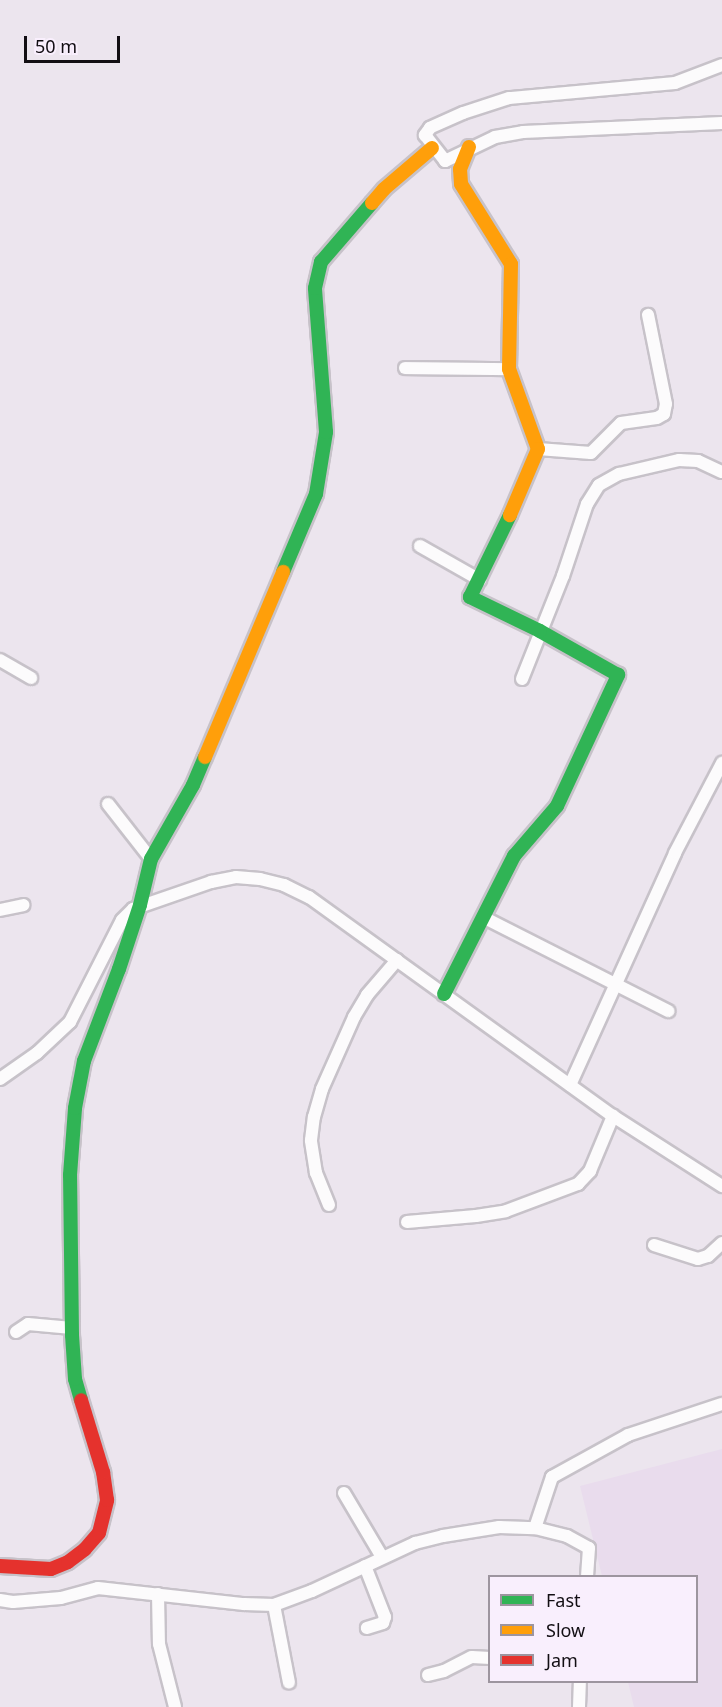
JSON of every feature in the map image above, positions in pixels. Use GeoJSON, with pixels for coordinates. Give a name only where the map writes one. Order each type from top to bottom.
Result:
{"type":"FeatureCollection","features":[{"type":"Feature","properties":{"kind":"street"},"geometry":{"type":"LineString","coordinates":[[722,65],[675,83],[499,101],[429,128],[424,135],[436,153],[447,161],[469,147],[502,136],[546,130],[722,123]]}},
{"type":"Feature","properties":{"kind":"street"},"geometry":{"type":"LineString","coordinates":[[444,994],[514,856],[557,806],[618,675],[540,631],[470,597],[480,580],[538,449],[509,369],[512,269],[507,255],[461,184],[460,169],[469,147]]}},
{"type":"Feature","properties":{"kind":"street"},"geometry":{"type":"LineString","coordinates":[[0,1566],[51,1569],[68,1562],[85,1549],[99,1533],[107,1500],[103,1472],[75,1379],[72,1328],[70,1175],[75,1108],[84,1061],[119,969],[140,905],[151,859],[193,785],[316,494],[326,432],[315,288],[321,262],[384,189],[436,153]]}},
{"type":"Feature","properties":{"kind":"street"},"geometry":{"type":"LineString","coordinates":[[538,449],[591,453],[600,447],[621,423],[657,418],[663,414],[666,404],[648,315]]}},
{"type":"Feature","properties":{"kind":"street"},"geometry":{"type":"LineString","coordinates":[[405,368],[509,369]]}},
{"type":"Feature","properties":{"kind":"street"},"geometry":{"type":"LineString","coordinates":[[522,679],[563,576],[587,504],[599,485],[619,474],[679,460],[698,461],[722,472]]}},
{"type":"Feature","properties":{"kind":"street"},"geometry":{"type":"LineString","coordinates":[[420,546],[480,580]]}},
{"type":"Feature","properties":{"kind":"street"},"geometry":{"type":"LineString","coordinates":[[0,660],[31,678]]}},
{"type":"Feature","properties":{"kind":"street"},"geometry":{"type":"LineString","coordinates":[[570,1085],[675,853],[722,763]]}},
{"type":"Feature","properties":{"kind":"street"},"geometry":{"type":"LineString","coordinates":[[108,804],[151,859]]}},
{"type":"Feature","properties":{"kind":"street"},"geometry":{"type":"LineString","coordinates":[[0,1079],[38,1053],[70,1022],[122,920],[140,905],[225,878],[249,878],[278,883],[309,897],[613,1116],[722,1186]]}},
{"type":"Feature","properties":{"kind":"street"},"geometry":{"type":"LineString","coordinates":[[0,910],[23,905]]}},
{"type":"Feature","properties":{"kind":"street"},"geometry":{"type":"LineString","coordinates":[[483,917],[668,1011]]}},
{"type":"Feature","properties":{"kind":"street"},"geometry":{"type":"LineString","coordinates":[[329,1205],[316,1173],[312,1151],[314,1117],[322,1089],[354,1017],[367,995],[397,960]]}},
{"type":"Feature","properties":{"kind":"street"},"geometry":{"type":"LineString","coordinates":[[407,1222],[496,1213],[578,1184],[590,1171],[613,1116]]}},
{"type":"Feature","properties":{"kind":"street"},"geometry":{"type":"LineString","coordinates":[[654,1245],[698,1259],[708,1256],[722,1243]]}},
{"type":"Feature","properties":{"kind":"street"},"geometry":{"type":"LineString","coordinates":[[16,1332],[28,1324],[72,1328]]}},
{"type":"Feature","properties":{"kind":"street"},"geometry":{"type":"LineString","coordinates":[[536,1528],[552,1477],[628,1435],[722,1404]]}},
{"type":"Feature","properties":{"kind":"street"},"geometry":{"type":"LineString","coordinates":[[344,1493],[382,1557]]}},
{"type":"Feature","properties":{"kind":"street"},"geometry":{"type":"LineString","coordinates":[[0,1600],[13,1602],[61,1598],[98,1588],[244,1604],[274,1605],[312,1591],[415,1543],[499,1527],[536,1528],[567,1536],[589,1548],[587,1575]]}},
{"type":"Feature","properties":{"kind":"street"},"geometry":{"type":"LineString","coordinates":[[365,1566],[385,1617],[383,1623],[367,1629]]}},
{"type":"Feature","properties":{"kind":"street"},"geometry":{"type":"LineString","coordinates":[[158,1594],[159,1644],[175,1707]]}},
{"type":"Feature","properties":{"kind":"street"},"geometry":{"type":"LineString","coordinates":[[274,1605],[289,1683]]}},
{"type":"Feature","properties":{"kind":"street"},"geometry":{"type":"LineString","coordinates":[[428,1675],[444,1671],[472,1657],[488,1658]]}},
{"type":"Feature","properties":{"kind":"street"},"geometry":{"type":"LineString","coordinates":[[579,1707],[580,1683]]}},
{"type":"Feature","properties":{"kind":"shaded area"},"geometry":{"type":"Polygon","coordinates":[[[722,1449],[722,1707],[634,1707],[628,1683],[698,1683],[698,1575],[602,1575],[580,1486],[722,1449]]]}},
{"type":"Feature","properties":{"kind":"traffic: fast"},"geometry":{"type":"LineString","coordinates":[[283,572],[316,494],[326,432],[315,288],[321,262],[372,203]]}},
{"type":"Feature","properties":{"kind":"traffic: fast"},"geometry":{"type":"LineString","coordinates":[[444,994],[514,856],[557,806],[618,675],[540,631],[470,597],[510,515]]}},
{"type":"Feature","properties":{"kind":"traffic: fast"},"geometry":{"type":"LineString","coordinates":[[81,1400],[75,1379],[72,1335],[70,1175],[75,1108],[84,1061],[119,969],[140,905],[151,859],[193,785],[205,757]]}},
{"type":"Feature","properties":{"kind":"traffic: slow"},"geometry":{"type":"LineString","coordinates":[[469,147],[460,169],[461,184],[511,264],[509,369],[538,449],[510,515]]}},
{"type":"Feature","properties":{"kind":"traffic: slow"},"geometry":{"type":"LineString","coordinates":[[372,203],[384,189],[432,148]]}},
{"type":"Feature","properties":{"kind":"traffic: slow"},"geometry":{"type":"LineString","coordinates":[[205,757],[283,572]]}},
{"type":"Feature","properties":{"kind":"traffic: jam"},"geometry":{"type":"LineString","coordinates":[[0,1566],[51,1569],[68,1562],[85,1549],[99,1533],[107,1500],[103,1472],[81,1400]]}}]}
